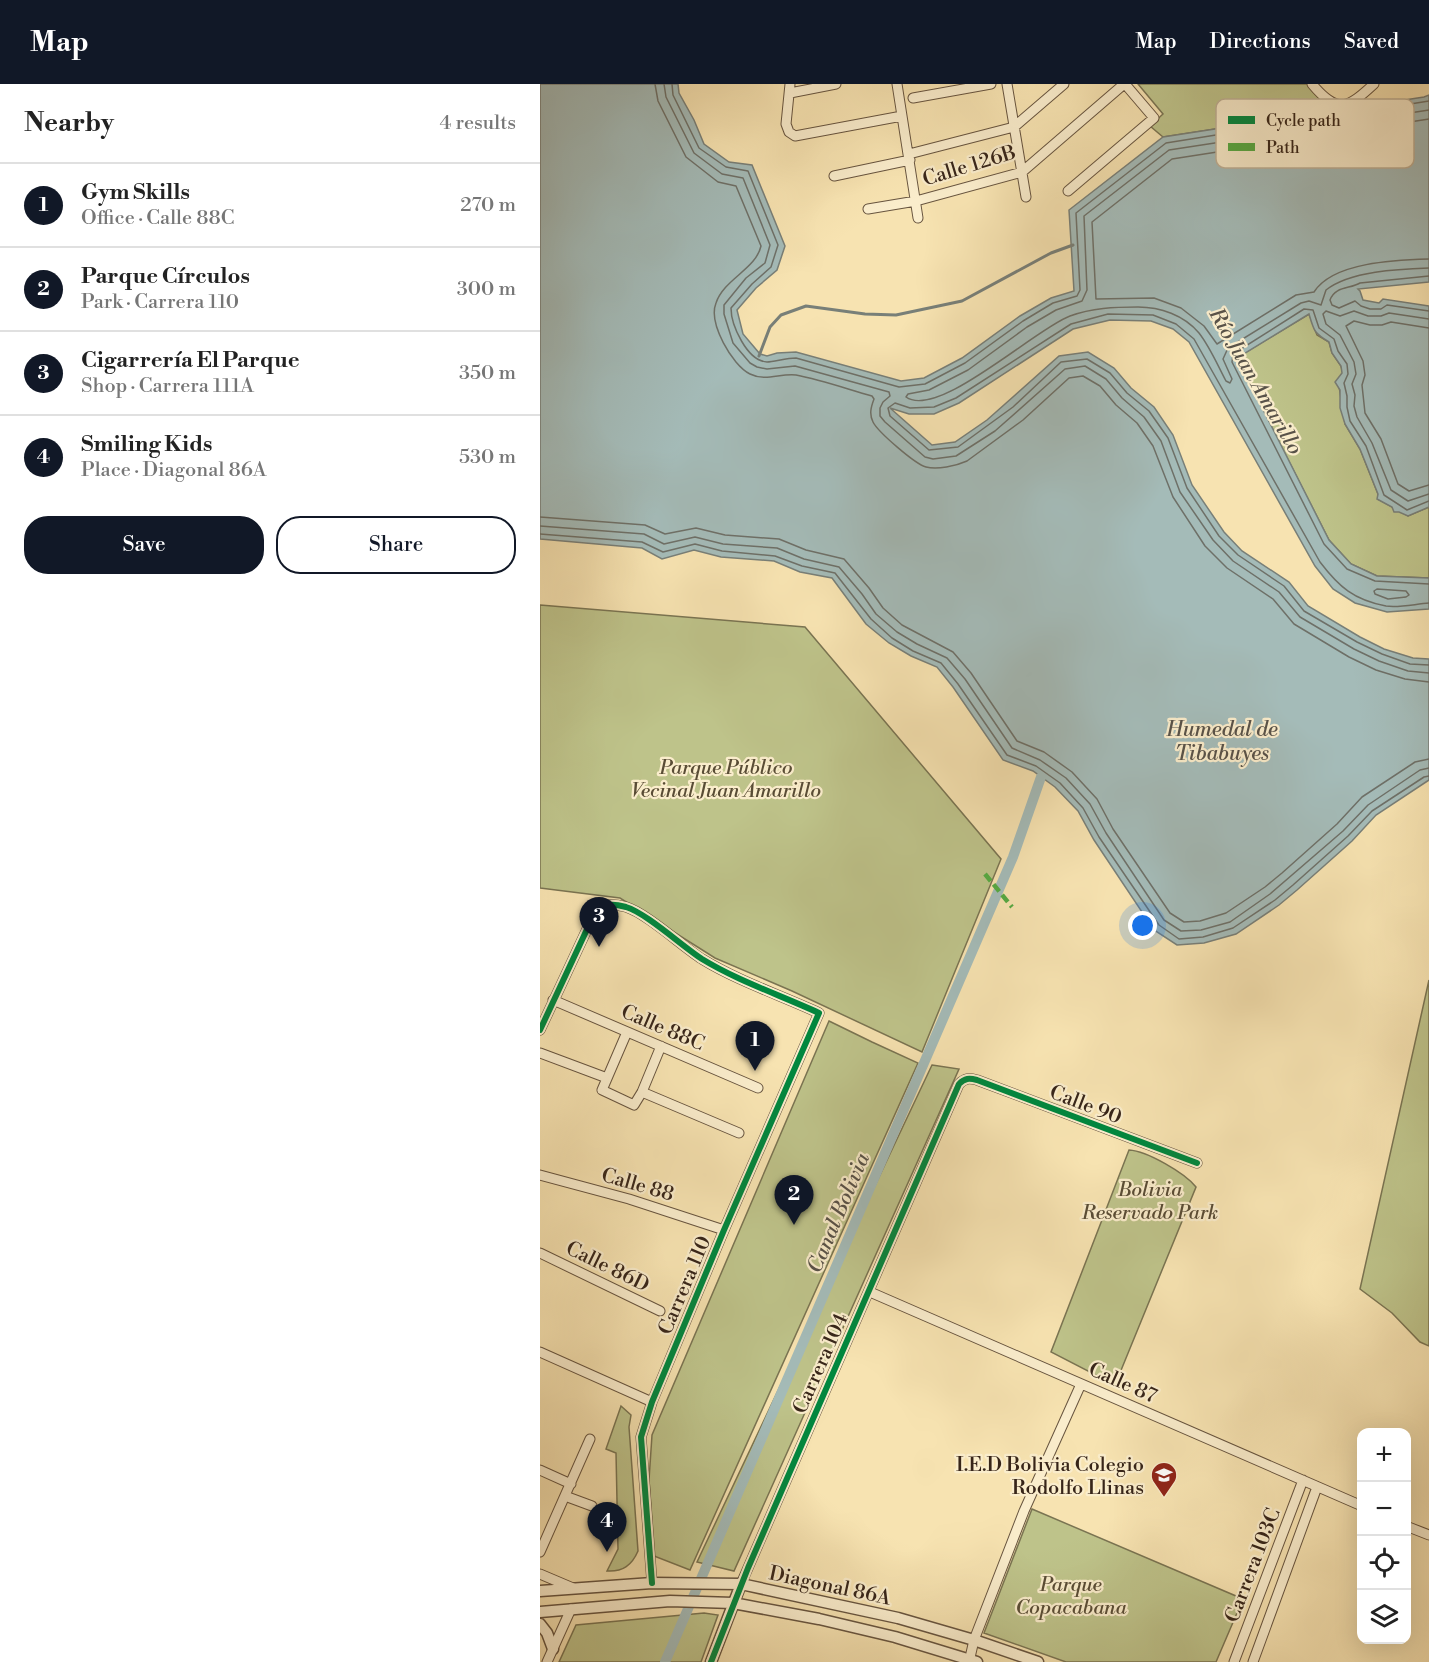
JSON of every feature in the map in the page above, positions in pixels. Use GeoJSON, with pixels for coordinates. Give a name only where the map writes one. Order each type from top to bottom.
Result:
{"type":"FeatureCollection","features":[{"type":"Feature","properties":{"kind":"street"},"geometry":{"type":"LineString","coordinates":[[836,84],[790,88],[786,124],[789,132],[795,136],[902,116]]}},
{"type":"Feature","properties":{"kind":"street"},"geometry":{"type":"LineString","coordinates":[[897,84],[918,218]]}},
{"type":"Feature","properties":{"kind":"street"},"geometry":{"type":"LineString","coordinates":[[913,98],[991,84]]}},
{"type":"Feature","properties":{"kind":"street"},"geometry":{"type":"LineString","coordinates":[[1007,84],[1026,197]]}},
{"type":"Feature","properties":{"kind":"street"},"geometry":{"type":"LineString","coordinates":[[834,176],[1014,127],[1064,84]]}},
{"type":"Feature","properties":{"kind":"street"},"geometry":{"type":"LineString","coordinates":[[1068,191],[1154,118],[1124,84]]}},
{"type":"Feature","properties":{"kind":"street","name":"Calle 126B"},"geometry":{"type":"LineString","coordinates":[[868,209],[916,201],[1022,172],[1124,84]]}},
{"type":"Feature","properties":{"kind":"street"},"geometry":{"type":"LineString","coordinates":[[1312,84],[1325,99]]}},
{"type":"Feature","properties":{"kind":"street"},"geometry":{"type":"LineString","coordinates":[[1358,99],[1374,84]]}},
{"type":"Feature","properties":{"kind":"street","name":"Carrera 110"},"geometry":{"type":"LineString","coordinates":[[553,1000],[596,910],[610,904],[628,908],[703,959],[728,973],[819,1013],[724,1230],[652,1402],[641,1437],[640,1449],[652,1583]]}},
{"type":"Feature","properties":{"kind":"street"},"geometry":{"type":"LineString","coordinates":[[540,1030],[553,1000]]}},
{"type":"Feature","properties":{"kind":"street","name":"Calle 88C"},"geometry":{"type":"LineString","coordinates":[[553,1000],[758,1088]]}},
{"type":"Feature","properties":{"kind":"street"},"geometry":{"type":"LineString","coordinates":[[627,1032],[602,1090],[634,1105],[642,1092],[661,1046]]}},
{"type":"Feature","properties":{"kind":"street"},"geometry":{"type":"LineString","coordinates":[[540,1053],[607,1078]]}},
{"type":"Feature","properties":{"kind":"street","name":"Calle 90"},"geometry":{"type":"LineString","coordinates":[[963,1080],[968,1078],[977,1080],[1197,1163]]}},
{"type":"Feature","properties":{"kind":"street","name":"Carrera 104"},"geometry":{"type":"LineString","coordinates":[[711,1662],[741,1584],[959,1084],[963,1080]]}},
{"type":"Feature","properties":{"kind":"street"},"geometry":{"type":"LineString","coordinates":[[642,1092],[739,1133]]}},
{"type":"Feature","properties":{"kind":"street","name":"Calle 88"},"geometry":{"type":"LineString","coordinates":[[540,1175],[629,1199],[724,1230]]}},
{"type":"Feature","properties":{"kind":"street","name":"Calle 86D"},"geometry":{"type":"LineString","coordinates":[[540,1253],[660,1311]]}},
{"type":"Feature","properties":{"kind":"street","name":"Calle 87"},"geometry":{"type":"LineString","coordinates":[[870,1292],[1357,1504]]}},
{"type":"Feature","properties":{"kind":"street"},"geometry":{"type":"LineString","coordinates":[[540,1352],[652,1402]]}},
{"type":"Feature","properties":{"kind":"street"},"geometry":{"type":"LineString","coordinates":[[972,1661],[974,1640],[1023,1512],[1081,1384]]}},
{"type":"Feature","properties":{"kind":"street"},"geometry":{"type":"LineString","coordinates":[[540,1552],[590,1439]]}},
{"type":"Feature","properties":{"kind":"street"},"geometry":{"type":"LineString","coordinates":[[540,1470],[571,1484]]}},
{"type":"Feature","properties":{"kind":"street","name":"Carrera 103C"},"geometry":{"type":"LineString","coordinates":[[1234,1662],[1303,1480]]}},
{"type":"Feature","properties":{"kind":"street","name":"Carrera 103C"},"geometry":{"type":"LineString","coordinates":[[1253,1662],[1317,1487]]}},
{"type":"Feature","properties":{"kind":"street"},"geometry":{"type":"LineString","coordinates":[[565,1496],[592,1506]]}},
{"type":"Feature","properties":{"kind":"street"},"geometry":{"type":"LineString","coordinates":[[1411,1528],[1429,1535]]}},
{"type":"Feature","properties":{"kind":"street","name":"Diagonal 86A"},"geometry":{"type":"LineString","coordinates":[[540,1574],[573,1588]]}},
{"type":"Feature","properties":{"kind":"street","name":"Diagonal 86A"},"geometry":{"type":"LineString","coordinates":[[540,1591],[652,1583],[741,1584],[848,1605],[974,1640],[1038,1662]]}},
{"type":"Feature","properties":{"kind":"street","name":"Diagonal 86A"},"geometry":{"type":"LineString","coordinates":[[540,1612],[670,1601],[699,1600],[733,1603],[876,1632],[972,1661]]}},
{"type":"Feature","properties":{"kind":"street"},"geometry":{"type":"LineString","coordinates":[[547,1662],[570,1609]]}},
{"type":"Feature","properties":{"kind":"street"},"geometry":{"type":"LineString","coordinates":[[540,1624],[547,1632],[553,1649]]}},
{"type":"Feature","properties":{"kind":"green space"},"geometry":{"type":"Polygon","coordinates":[[[1138,84],[1311,84],[1327,99],[1216,99],[1216,129],[1163,137],[1150,126],[1163,114],[1138,84]]]}},
{"type":"Feature","properties":{"kind":"green space"},"geometry":{"type":"Polygon","coordinates":[[[1309,314],[1317,335],[1329,342],[1332,353],[1341,366],[1343,373],[1339,386],[1345,424],[1360,449],[1378,499],[1408,516],[1429,507],[1429,578],[1377,576],[1351,564],[1329,540],[1236,358],[1309,314]]]}},
{"type":"Feature","properties":{"kind":"green space","name":"Parque Público Vecinal Juan Amarillo"},"geometry":{"type":"Polygon","coordinates":[[[540,605],[805,627],[1001,859],[922,1052],[715,958],[620,898],[540,888],[540,605]]]}},
{"type":"Feature","properties":{"kind":"green space"},"geometry":{"type":"Polygon","coordinates":[[[1429,980],[1429,1346],[1420,1342],[1392,1313],[1360,1289],[1429,980]]]}},
{"type":"Feature","properties":{"kind":"green space"},"geometry":{"type":"Polygon","coordinates":[[[829,1021],[918,1063],[690,1570],[654,1556],[649,1480],[652,1435],[829,1021]]]}},
{"type":"Feature","properties":{"kind":"green space"},"geometry":{"type":"Polygon","coordinates":[[[932,1065],[959,1069],[734,1571],[697,1562],[932,1065]]]}},
{"type":"Feature","properties":{"kind":"green space","name":"Bolivia Reservado Park"},"geometry":{"type":"Polygon","coordinates":[[[1129,1150],[1146,1154],[1165,1164],[1183,1175],[1196,1187],[1115,1385],[1051,1352],[1129,1150]]]}},
{"type":"Feature","properties":{"kind":"green space"},"geometry":{"type":"Polygon","coordinates":[[[621,1406],[631,1415],[629,1427],[638,1551],[626,1567],[607,1571],[618,1549],[616,1453],[606,1449],[621,1406]]]}},
{"type":"Feature","properties":{"kind":"green space","name":"Parque Copacabana"},"geometry":{"type":"Polygon","coordinates":[[[1032,1509],[1243,1599],[1216,1662],[1066,1662],[984,1633],[1032,1509]]]}},
{"type":"Feature","properties":{"kind":"green space"},"geometry":{"type":"Polygon","coordinates":[[[704,1613],[718,1615],[701,1662],[559,1662],[576,1625],[704,1613]]]}},
{"type":"Feature","properties":{"kind":"water","name":"Humedal de Tibabuyes"},"geometry":{"type":"Polygon","coordinates":[[[540,84],[678,84],[679,93],[704,144],[729,162],[752,165],[785,246],[777,270],[756,288],[737,310],[743,334],[760,354],[767,356],[796,352],[901,381],[924,378],[962,358],[1020,316],[1051,298],[1074,291],[1069,210],[1163,137],[1216,129],[1216,168],[1414,168],[1414,99],[1411,99],[1429,95],[1429,282],[1358,289],[1363,300],[1379,303],[1383,299],[1429,306],[1429,507],[1408,516],[1394,512],[1392,507],[1377,499],[1378,494],[1360,449],[1345,424],[1340,408],[1340,390],[1335,382],[1342,373],[1341,366],[1332,353],[1329,342],[1315,331],[1309,314],[1237,358],[1329,540],[1351,564],[1377,576],[1429,578],[1429,609],[1387,612],[1355,603],[1333,589],[1315,566],[1189,342],[1173,329],[1151,321],[1110,320],[1073,329],[959,403],[934,414],[909,414],[890,408],[932,445],[955,442],[987,420],[1059,356],[1088,352],[1114,368],[1131,388],[1154,407],[1173,435],[1192,485],[1224,532],[1242,551],[1289,582],[1308,606],[1360,637],[1384,649],[1413,658],[1429,659],[1429,780],[1376,815],[1352,841],[1297,890],[1236,934],[1204,943],[1177,945],[1154,930],[1094,840],[1078,811],[1055,787],[1033,771],[1003,760],[937,667],[889,643],[866,624],[832,578],[800,572],[774,561],[721,557],[694,550],[662,559],[642,548],[540,539],[540,84]]]}},
{"type":"Feature","properties":{"kind":"waterway"},"geometry":{"type":"LineString","coordinates":[[759,356],[770,327],[781,315],[806,306],[865,314],[896,315],[962,301],[1051,253],[1073,245]]}},
{"type":"Feature","properties":{"kind":"waterway","name":"Canal Bolivia"},"geometry":{"type":"LineString","coordinates":[[665,1662],[1013,857],[1041,777]]}},
{"type":"Feature","properties":{"kind":"marked path"},"geometry":{"type":"LineString","coordinates":[[985,874],[1012,907]]}},
{"type":"Feature","properties":{"kind":"cycle path"},"geometry":{"type":"LineString","coordinates":[[540,1030],[596,910],[610,905],[634,910],[716,967],[819,1013],[724,1230],[652,1402],[641,1437],[652,1583]]}},
{"type":"Feature","properties":{"kind":"cycle path"},"geometry":{"type":"LineString","coordinates":[[711,1662],[748,1568],[959,1084],[967,1079],[977,1080],[1197,1163]]}},
{"type":"Feature","properties":{"kind":"place","name":"Cigarrería El Parque"},"geometry":{"type":"Point","coordinates":[599,947]}},
{"type":"Feature","properties":{"kind":"place","name":"Gym Skills"},"geometry":{"type":"Point","coordinates":[755,1071]}},
{"type":"Feature","properties":{"kind":"place","name":"Parque Círculos"},"geometry":{"type":"Point","coordinates":[794,1225]}},
{"type":"Feature","properties":{"kind":"place","name":"I.E.D Bolivia Colegio Rodolfo Llinas"},"geometry":{"type":"Point","coordinates":[1164,1498]}},
{"type":"Feature","properties":{"kind":"place","name":"Smiling Kids"},"geometry":{"type":"Point","coordinates":[607,1552]}},
{"type":"Feature","properties":{"kind":"water label","name":"Río Juan Amarillo"},"geometry":{"type":"Point","coordinates":[1256,381]}}]}
